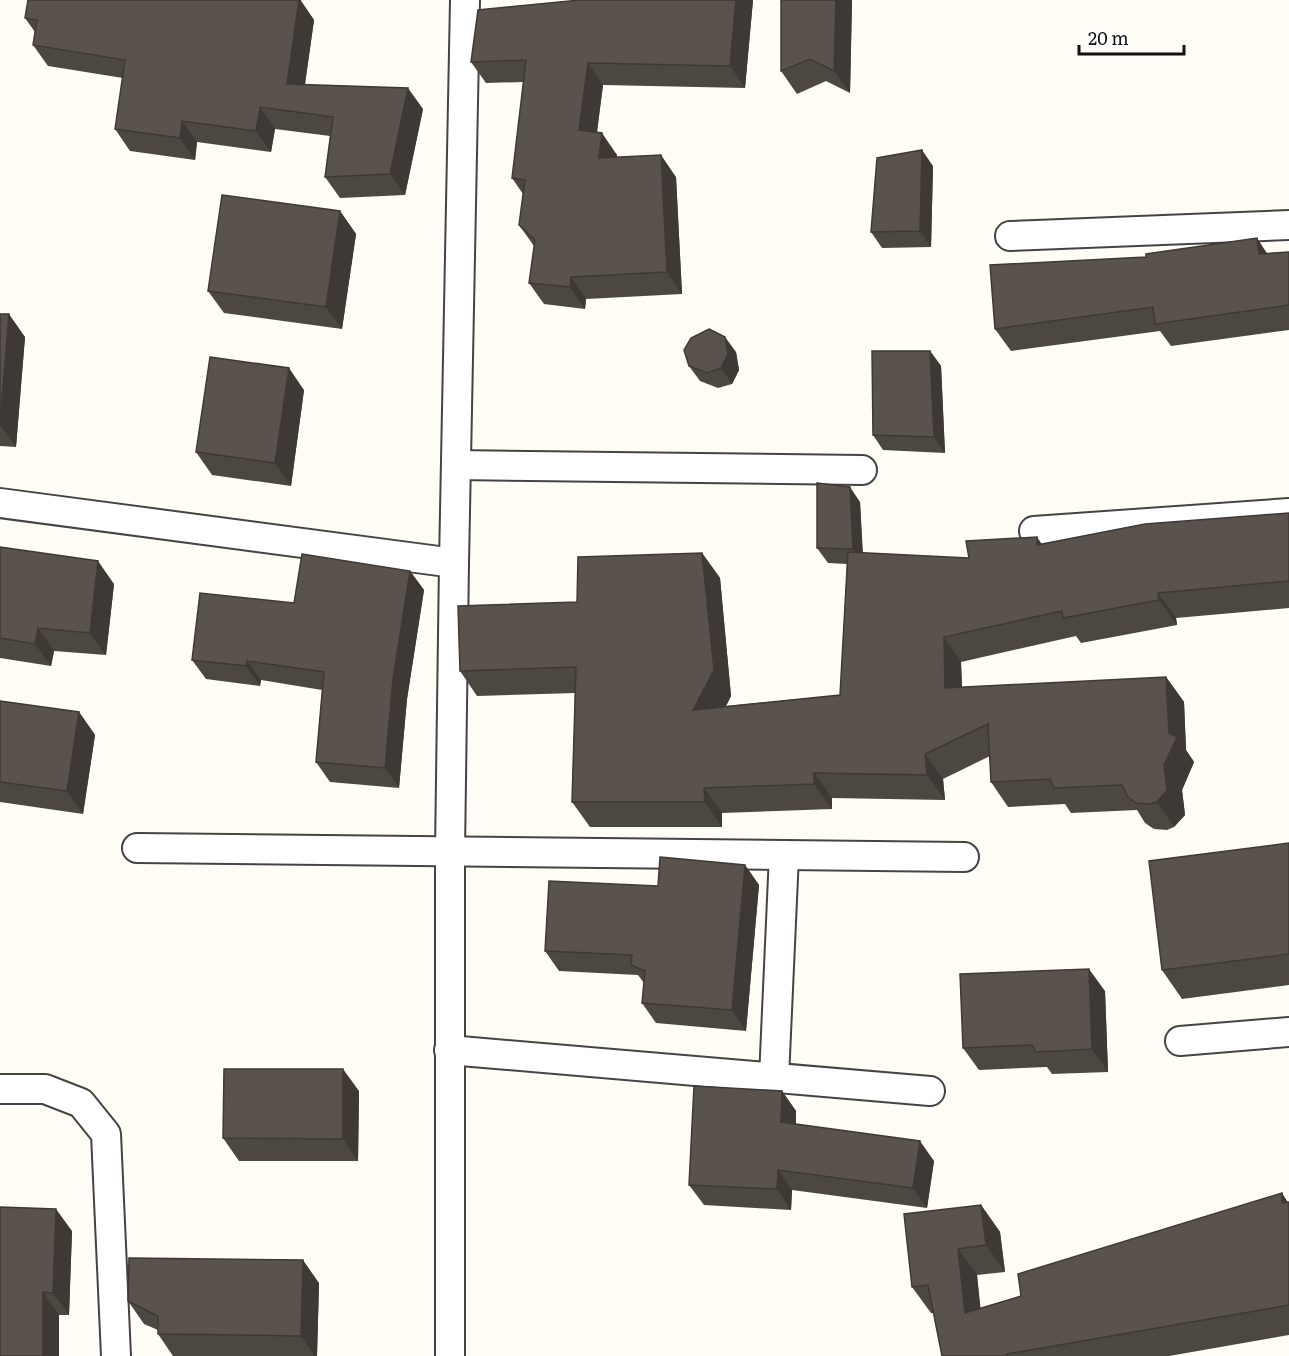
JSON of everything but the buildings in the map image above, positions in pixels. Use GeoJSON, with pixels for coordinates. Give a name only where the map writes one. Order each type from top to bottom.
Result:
{"type":"FeatureCollection","features":[{"type":"Feature","properties":{"kind":"street"},"geometry":{"type":"LineString","coordinates":[[450,1356],[450,851],[465,0]]}},
{"type":"Feature","properties":{"kind":"street"},"geometry":{"type":"LineString","coordinates":[[1010,236],[1289,225]]}},
{"type":"Feature","properties":{"kind":"street"},"geometry":{"type":"LineString","coordinates":[[456,465],[862,470]]}},
{"type":"Feature","properties":{"kind":"street"},"geometry":{"type":"LineString","coordinates":[[0,503],[454,563]]}},
{"type":"Feature","properties":{"kind":"street"},"geometry":{"type":"LineString","coordinates":[[1034,531],[1289,513]]}},
{"type":"Feature","properties":{"kind":"street"},"geometry":{"type":"LineString","coordinates":[[137,848],[964,857]]}},
{"type":"Feature","properties":{"kind":"street"},"geometry":{"type":"LineString","coordinates":[[774,1078],[784,855]]}},
{"type":"Feature","properties":{"kind":"street"},"geometry":{"type":"LineString","coordinates":[[1180,1041],[1289,1032]]}},
{"type":"Feature","properties":{"kind":"street"},"geometry":{"type":"LineString","coordinates":[[449,1050],[930,1091]]}},
{"type":"Feature","properties":{"kind":"street"},"geometry":{"type":"LineString","coordinates":[[0,1089],[45,1089],[81,1103],[106,1134],[116,1356]]}}]}
